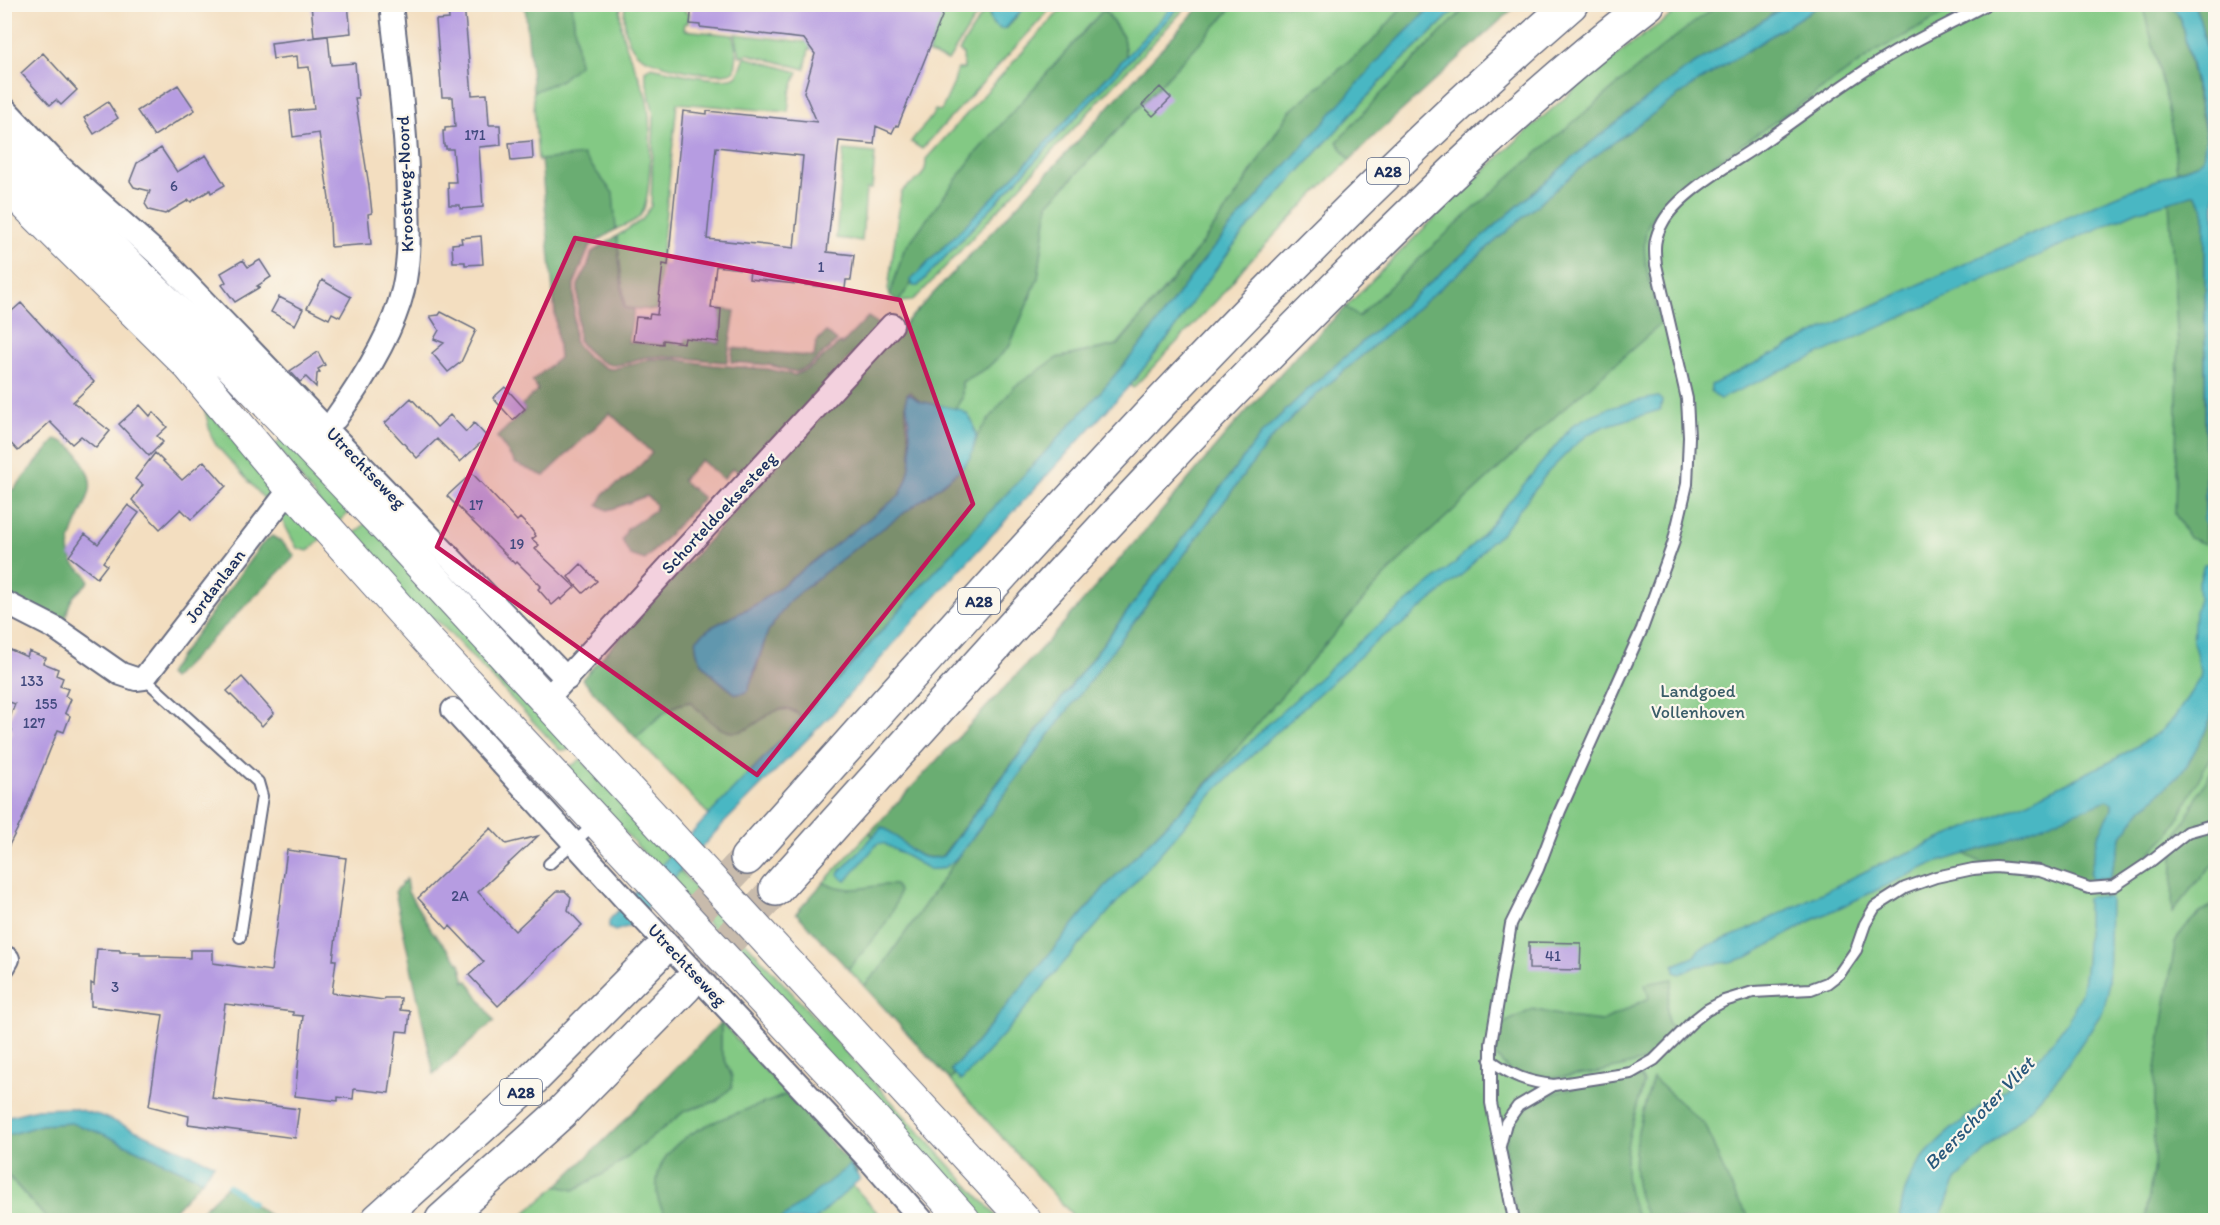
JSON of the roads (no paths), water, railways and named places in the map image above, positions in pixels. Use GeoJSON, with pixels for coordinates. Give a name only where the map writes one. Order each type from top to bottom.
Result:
{"type":"FeatureCollection","features":[{"type":"Feature","properties":{"kind":"highway","name":"A28"},"geometry":{"type":"LineString","coordinates":[[747,858],[1027,548],[1214,348],[1371,188],[1489,76],[1571,4]]}},
{"type":"Feature","properties":{"kind":"highway","name":"A28"},"geometry":{"type":"LineString","coordinates":[[776,889],[1058,575],[1240,382],[1405,218],[1521,108],[1648,4]]}},
{"type":"Feature","properties":{"kind":"highway","name":"A28"},"geometry":{"type":"LineString","coordinates":[[378,1221],[521,1091],[656,955]]}},
{"type":"Feature","properties":{"kind":"highway","name":"A28"},"geometry":{"type":"LineString","coordinates":[[442,1221],[562,1112],[686,987]]}},
{"type":"Feature","properties":{"kind":"main road","name":"Utrechtseweg"},"geometry":{"type":"LineString","coordinates":[[4,144],[153,268],[212,346],[285,422],[556,689],[584,741],[1025,1221]]}},
{"type":"Feature","properties":{"kind":"main road","name":"Utrechtseweg"},"geometry":{"type":"LineString","coordinates":[[4,183],[190,367],[291,488],[547,770],[585,832],[874,1120],[964,1221]]}},
{"type":"Feature","properties":{"kind":"main road"},"geometry":{"type":"LineString","coordinates":[[256,448],[285,422]]}},
{"type":"Feature","properties":{"kind":"main road"},"geometry":{"type":"LineString","coordinates":[[547,770],[569,759],[584,741]]}},
{"type":"Feature","properties":{"kind":"street","name":"Kroostweg-Noord"},"geometry":{"type":"LineString","coordinates":[[336,418],[355,391],[393,321],[403,292],[410,255],[407,167],[391,4]]}},
{"type":"Feature","properties":{"kind":"street","name":"Utrechtseweg"},"geometry":{"type":"LineString","coordinates":[[4,108],[153,268],[556,689]]}},
{"type":"Feature","properties":{"kind":"street","name":"Schorteldoeksesteeg"},"geometry":{"type":"LineString","coordinates":[[556,689],[892,325]]}},
{"type":"Feature","properties":{"kind":"street","name":"Jordanlaan"},"geometry":{"type":"LineString","coordinates":[[140,679],[291,488]]}},
{"type":"Feature","properties":{"kind":"street"},"geometry":{"type":"LineString","coordinates":[[4,602],[55,628],[121,674],[140,679]]}},
{"type":"Feature","properties":{"kind":"street","name":"Utrechtseweg"},"geometry":{"type":"LineString","coordinates":[[453,710],[585,832],[922,1221]]}},
{"type":"Feature","properties":{"kind":"lane"},"geometry":{"type":"LineString","coordinates":[[1514,1221],[1491,1103],[1490,1060],[1511,924],[1538,869],[1560,811],[1642,630],[1673,544],[1687,484],[1689,437],[1687,399],[1656,265],[1654,243],[1664,220],[1682,201],[1717,172],[1760,144],[1822,98],[1890,55],[1987,4]]}},
{"type":"Feature","properties":{"kind":"lane"},"geometry":{"type":"LineString","coordinates":[[140,679],[258,782],[262,796],[240,937]]}},
{"type":"Feature","properties":{"kind":"lane"},"geometry":{"type":"LineString","coordinates":[[1490,1060],[1510,1075],[1532,1083],[1554,1085],[1631,1073],[1654,1060],[1693,1021],[1724,1001],[1753,992],[1811,989],[1827,983],[1840,973],[1856,950],[1865,924],[1875,907],[1905,888],[1936,877],[1973,869],[1996,867],[2040,871],[2089,888],[2114,886],[2147,864],[2187,832],[2216,824]]}},
{"type":"Feature","properties":{"kind":"lane"},"geometry":{"type":"LineString","coordinates":[[549,864],[585,832]]}},
{"type":"Feature","properties":{"kind":"lane"},"geometry":{"type":"LineString","coordinates":[[1499,1148],[1506,1124],[1518,1106],[1554,1085]]}},
{"type":"Feature","properties":{"kind":"water"},"geometry":{"type":"Polygon","coordinates":[[[994,4],[1026,5],[1006,28],[1001,29],[990,19],[994,4]]]}},
{"type":"Feature","properties":{"kind":"water"},"geometry":{"type":"Polygon","coordinates":[[[1175,4],[1181,5],[918,286],[913,286],[911,280],[1021,169],[1175,4]]]}},
{"type":"Feature","properties":{"kind":"water"},"geometry":{"type":"Polygon","coordinates":[[[1433,5],[1460,5],[1385,77],[1239,238],[1172,333],[1130,385],[924,609],[833,713],[721,826],[630,926],[615,931],[609,928],[611,918],[850,667],[1097,396],[1145,340],[1198,267],[1230,228],[1384,54],[1433,5]]]}},
{"type":"Feature","properties":{"kind":"water"},"geometry":{"type":"Polygon","coordinates":[[[1787,5],[1820,5],[1690,87],[1591,159],[1310,400],[1270,440],[953,861],[943,868],[929,869],[885,844],[878,843],[846,881],[842,879],[838,874],[882,827],[916,854],[933,858],[943,856],[1263,432],[1305,392],[1583,149],[1680,73],[1787,5]]]}},
{"type":"Feature","properties":{"kind":"water"},"geometry":{"type":"Polygon","coordinates":[[[2173,5],[2194,5],[2200,20],[2215,85],[2215,534],[2210,535],[2204,521],[2206,501],[2205,216],[2203,206],[2195,194],[2137,211],[1720,399],[1713,394],[1711,385],[1854,314],[2106,200],[2199,163],[2203,158],[2206,137],[2204,119],[2181,21],[2173,5]]]}},
{"type":"Feature","properties":{"kind":"water"},"geometry":{"type":"Polygon","coordinates":[[[908,393],[919,401],[961,410],[968,415],[973,423],[976,437],[971,456],[962,468],[930,494],[853,550],[790,600],[768,631],[748,690],[736,694],[702,663],[696,647],[697,639],[710,628],[755,605],[775,591],[899,496],[909,472],[911,460],[906,399],[908,393]]]}},
{"type":"Feature","properties":{"kind":"water"},"geometry":{"type":"Polygon","coordinates":[[[1658,397],[1662,401],[1660,410],[1605,426],[1590,433],[1573,447],[1547,473],[1501,534],[1490,542],[1465,572],[1400,626],[1380,638],[1214,792],[961,1081],[951,1070],[1103,889],[1267,725],[1367,635],[1455,563],[1481,536],[1573,425],[1614,407],[1658,397]]]}},
{"type":"Feature","properties":{"kind":"water"},"geometry":{"type":"Polygon","coordinates":[[[2215,561],[2216,705],[2205,732],[2187,765],[2141,810],[2122,836],[2109,878],[2092,879],[2090,874],[2098,836],[2112,809],[2112,803],[2107,800],[1985,848],[1932,864],[1809,922],[1748,957],[1698,966],[1680,974],[1675,972],[1674,965],[1694,957],[1699,949],[1745,931],[1874,867],[2009,810],[2112,761],[2160,732],[2174,718],[2200,678],[2201,671],[2193,642],[2195,612],[2199,599],[2198,585],[2204,565],[2215,561]]]}},
{"type":"Feature","properties":{"kind":"water","name":"Beerschoter Vliet"},"geometry":{"type":"Polygon","coordinates":[[[2091,896],[2110,899],[2108,992],[2103,1011],[2061,1074],[2032,1107],[1956,1180],[1939,1220],[1900,1220],[1904,1196],[1911,1176],[1923,1158],[1953,1128],[2027,1069],[2055,1038],[2071,1015],[2084,980],[2087,952],[2087,899],[2091,896]]]}},
{"type":"Feature","properties":{"kind":"water"},"geometry":{"type":"Polygon","coordinates":[[[72,1108],[102,1116],[214,1164],[202,1180],[101,1133],[71,1123],[41,1125],[5,1136],[5,1117],[37,1109],[72,1108]]]}},
{"type":"Feature","properties":{"kind":"water"},"geometry":{"type":"Polygon","coordinates":[[[850,1165],[860,1179],[815,1220],[780,1220],[850,1165]]]}},
{"type":"Feature","properties":{"kind":"waterway"},"geometry":{"type":"LineString","coordinates":[[229,1186],[252,1203]]}},
{"type":"Feature","properties":{"kind":"tunnel"},"geometry":{"type":"LineString","coordinates":[[656,955],[747,858]]}},
{"type":"Feature","properties":{"kind":"tunnel"},"geometry":{"type":"LineString","coordinates":[[685,987],[776,889]]}},
{"type":"Feature","properties":{"kind":"park label","name":"Landgoed Vollenhoven"},"geometry":{"type":"Point","coordinates":[1698,701]}}]}
